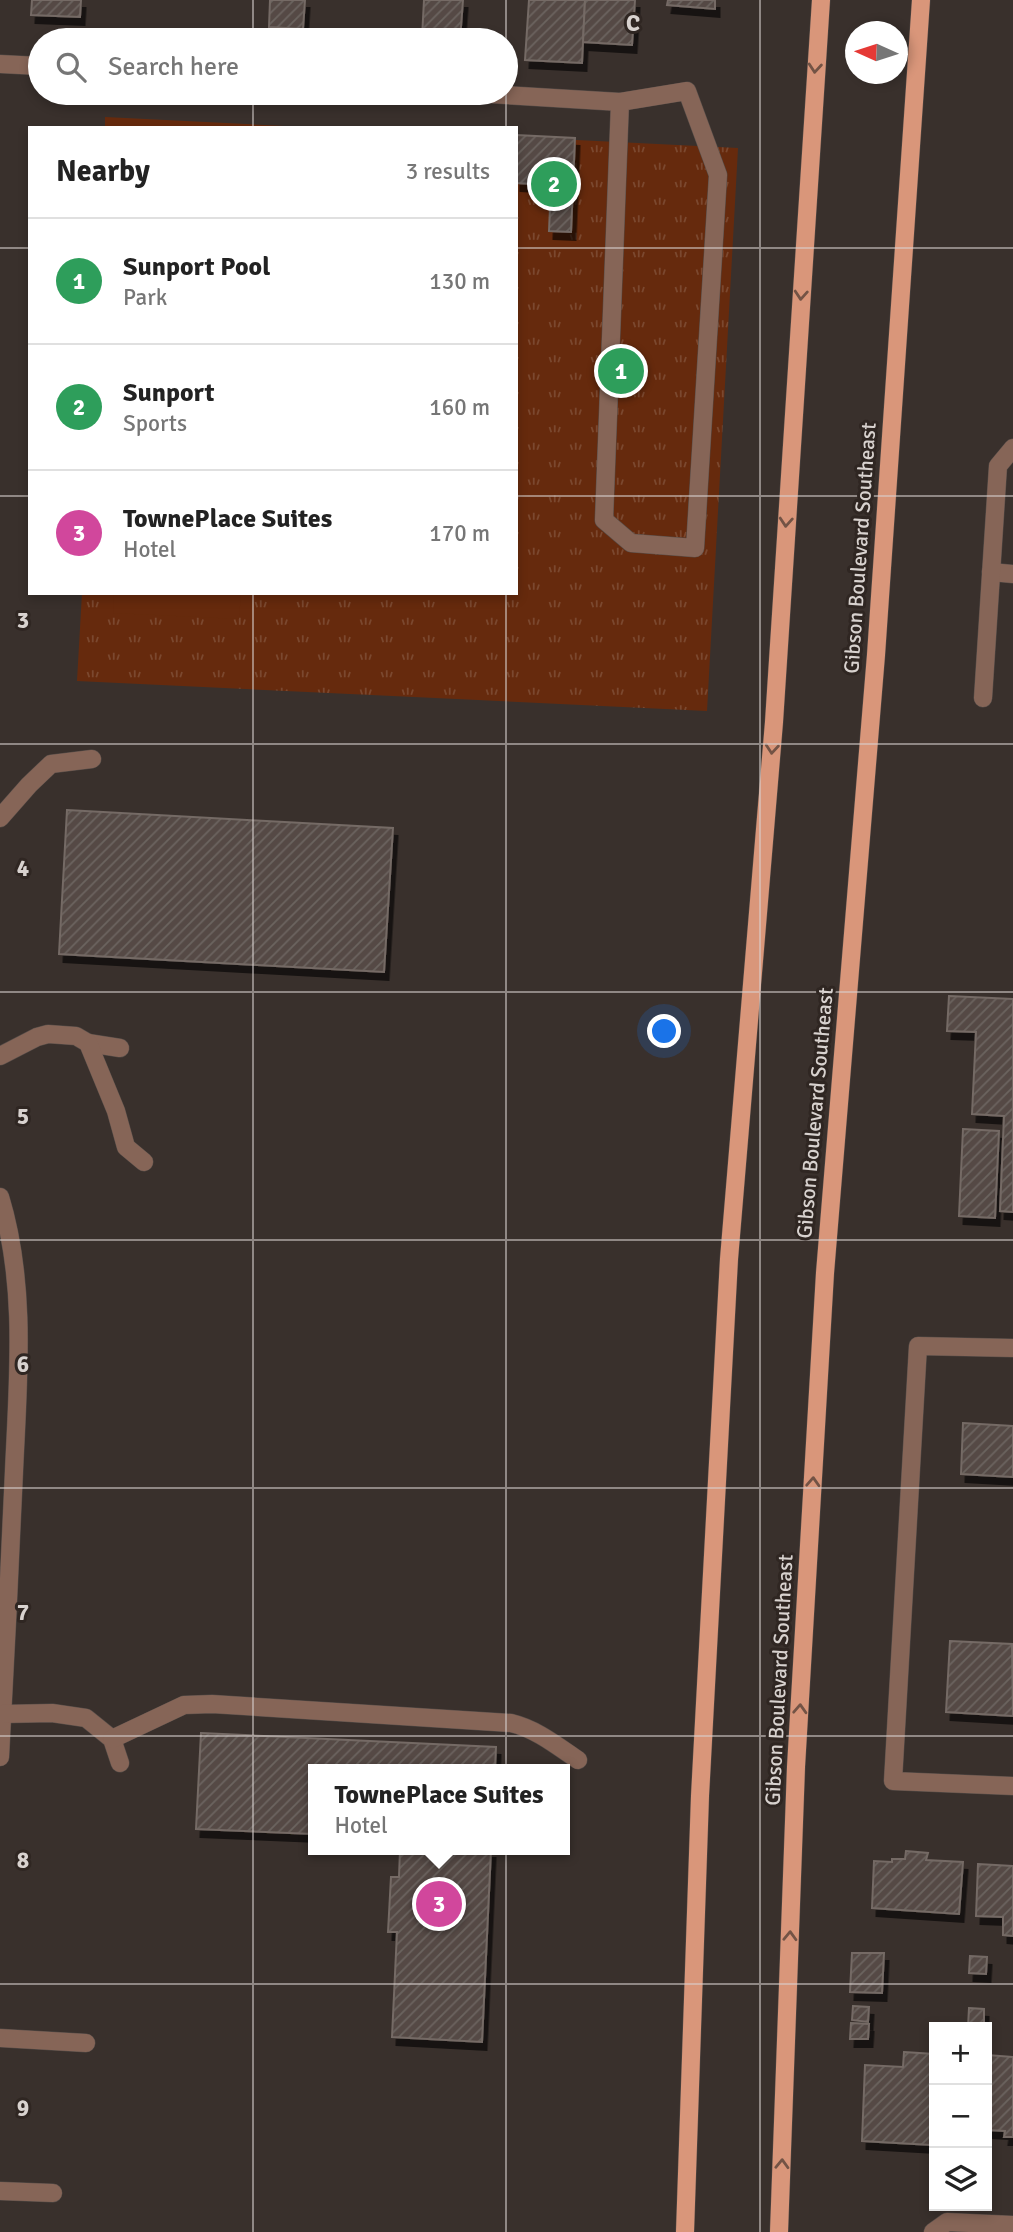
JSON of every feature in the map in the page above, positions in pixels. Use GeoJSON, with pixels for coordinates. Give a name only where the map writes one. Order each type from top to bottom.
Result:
{"type":"FeatureCollection","features":[{"type":"Feature","properties":{"kind":"main road"},"geometry":{"type":"LineString","coordinates":[[685,2232],[700,1796],[729,1259],[774,722],[821,0]]}},
{"type":"Feature","properties":{"kind":"main road","name":"Gibson Boulevard Southeast"},"geometry":{"type":"LineString","coordinates":[[779,2232],[796,1767],[825,1273],[876,655],[922,0]]}},
{"type":"Feature","properties":{"kind":"street"},"geometry":{"type":"LineString","coordinates":[[0,64],[28,65]]}},
{"type":"Feature","properties":{"kind":"street"},"geometry":{"type":"LineString","coordinates":[[518,96],[620,102],[687,91],[718,175],[695,548],[631,542],[604,520],[620,102]]}},
{"type":"Feature","properties":{"kind":"street"},"geometry":{"type":"LineString","coordinates":[[982,698],[998,466],[1013,447]]}},
{"type":"Feature","properties":{"kind":"street"},"geometry":{"type":"LineString","coordinates":[[991,572],[1013,574]]}},
{"type":"Feature","properties":{"kind":"street"},"geometry":{"type":"LineString","coordinates":[[0,818],[51,764],[92,759]]}},
{"type":"Feature","properties":{"kind":"street"},"geometry":{"type":"LineString","coordinates":[[0,1055],[48,1034],[76,1035],[88,1043],[120,1048]]}},
{"type":"Feature","properties":{"kind":"street"},"geometry":{"type":"LineString","coordinates":[[88,1043],[116,1111],[126,1147],[144,1162]]}},
{"type":"Feature","properties":{"kind":"street"},"geometry":{"type":"LineString","coordinates":[[0,1197],[6,1216],[16,1291],[19,1361],[4,1625],[0,1757]]}},
{"type":"Feature","properties":{"kind":"street"},"geometry":{"type":"LineString","coordinates":[[1013,1348],[918,1346],[893,1780],[1013,1786]]}},
{"type":"Feature","properties":{"kind":"street"},"geometry":{"type":"LineString","coordinates":[[112,1739],[184,1705],[212,1704],[511,1723],[541,1735],[578,1760]]}},
{"type":"Feature","properties":{"kind":"street"},"geometry":{"type":"LineString","coordinates":[[2,1714],[52,1713],[86,1718],[112,1739],[120,1763]]}},
{"type":"Feature","properties":{"kind":"street"},"geometry":{"type":"LineString","coordinates":[[0,2038],[86,2043]]}},
{"type":"Feature","properties":{"kind":"street"},"geometry":{"type":"LineString","coordinates":[[0,2191],[52,2193]]}},
{"type":"Feature","properties":{"kind":"street"},"geometry":{"type":"LineString","coordinates":[[933,2232],[947,2222],[1013,2225]]}},
{"type":"Feature","properties":{"kind":"green space"},"geometry":{"type":"Polygon","coordinates":[[[105,117],[284,126],[105,126],[105,117]]]}},
{"type":"Feature","properties":{"kind":"green space"},"geometry":{"type":"Polygon","coordinates":[[[518,137],[738,148],[707,711],[77,681],[82,595],[518,595],[518,137]]]}},
{"type":"Feature","properties":{"kind":"green space"},"geometry":{"type":"Polygon","coordinates":[[[114,595],[241,595],[239,619],[113,613],[114,595]]]}},
{"type":"Feature","properties":{"kind":"building"},"geometry":{"type":"Polygon","coordinates":[[[32,0],[81,0],[80,17],[31,15],[32,0]]]}},
{"type":"Feature","properties":{"kind":"building"},"geometry":{"type":"Polygon","coordinates":[[[270,0],[305,0],[303,28],[269,27],[270,0]]]}},
{"type":"Feature","properties":{"kind":"building"},"geometry":{"type":"Polygon","coordinates":[[[424,0],[463,0],[461,28],[423,28],[424,0]]]}},
{"type":"Feature","properties":{"kind":"building"},"geometry":{"type":"Polygon","coordinates":[[[529,0],[585,0],[582,63],[525,60],[529,0]]]}},
{"type":"Feature","properties":{"kind":"building"},"geometry":{"type":"Polygon","coordinates":[[[585,0],[635,0],[632,45],[583,42],[585,0]]]}},
{"type":"Feature","properties":{"kind":"building"},"geometry":{"type":"Polygon","coordinates":[[[668,0],[715,0],[715,9],[667,5],[668,0]]]}},
{"type":"Feature","properties":{"kind":"building"},"geometry":{"type":"Polygon","coordinates":[[[518,135],[575,138],[571,232],[549,231],[551,185],[518,183],[518,135]]]}},
{"type":"Feature","properties":{"kind":"building"},"geometry":{"type":"Polygon","coordinates":[[[67,810],[393,828],[384,972],[59,954],[67,810]]]}},
{"type":"Feature","properties":{"kind":"building"},"geometry":{"type":"Polygon","coordinates":[[[949,996],[1013,999],[1013,1212],[1000,1211],[1004,1116],[972,1114],[976,1032],[947,1031],[949,996]]]}},
{"type":"Feature","properties":{"kind":"building"},"geometry":{"type":"Polygon","coordinates":[[[963,1129],[999,1131],[995,1218],[959,1216],[963,1129]]]}},
{"type":"Feature","properties":{"kind":"building"},"geometry":{"type":"Polygon","coordinates":[[[963,1423],[1013,1426],[1013,1477],[961,1474],[963,1423]]]}},
{"type":"Feature","properties":{"kind":"building"},"geometry":{"type":"Polygon","coordinates":[[[950,1641],[1012,1644],[1013,1716],[946,1712],[950,1641]]]}},
{"type":"Feature","properties":{"kind":"building"},"geometry":{"type":"Polygon","coordinates":[[[201,1733],[496,1747],[495,1764],[308,1764],[308,1834],[196,1829],[201,1733]]]}},
{"type":"Feature","properties":{"kind":"building"},"geometry":{"type":"Polygon","coordinates":[[[906,1851],[928,1853],[926,1860],[963,1862],[959,1914],[872,1908],[874,1861],[892,1862],[892,1859],[905,1859],[906,1851]]]}},
{"type":"Feature","properties":{"kind":"building"},"geometry":{"type":"Polygon","coordinates":[[[400,1855],[491,1855],[482,2042],[392,2037],[397,1932],[388,1932],[391,1877],[399,1877],[400,1855]]]}},
{"type":"Feature","properties":{"kind":"building"},"geometry":{"type":"Polygon","coordinates":[[[978,1864],[1013,1866],[1013,1936],[1003,1935],[1003,1917],[976,1916],[978,1864]]]}},
{"type":"Feature","properties":{"kind":"building"},"geometry":{"type":"Polygon","coordinates":[[[852,1953],[884,1953],[882,1993],[850,1992],[852,1953]]]}},
{"type":"Feature","properties":{"kind":"building"},"geometry":{"type":"Polygon","coordinates":[[[970,1956],[987,1957],[986,1974],[969,1973],[970,1956]]]}},
{"type":"Feature","properties":{"kind":"building"},"geometry":{"type":"Polygon","coordinates":[[[853,2006],[869,2007],[868,2022],[852,2020],[853,2006]]]}},
{"type":"Feature","properties":{"kind":"building"},"geometry":{"type":"Polygon","coordinates":[[[969,2008],[984,2009],[984,2022],[968,2022],[969,2008]]]}},
{"type":"Feature","properties":{"kind":"building"},"geometry":{"type":"Polygon","coordinates":[[[851,2023],[869,2024],[868,2039],[850,2039],[851,2023]]]}},
{"type":"Feature","properties":{"kind":"building"},"geometry":{"type":"Polygon","coordinates":[[[904,2052],[929,2054],[929,2145],[862,2141],[865,2065],[903,2067],[904,2052]]]}},
{"type":"Feature","properties":{"kind":"building"},"geometry":{"type":"Polygon","coordinates":[[[992,2055],[1013,2057],[1013,2137],[1004,2137],[1005,2131],[992,2130],[992,2055]]]}},
{"type":"Feature","properties":{"kind":"place","name":"Sunport"},"geometry":{"type":"Point","coordinates":[554,184]}},
{"type":"Feature","properties":{"kind":"place","name":"Sunport Pool"},"geometry":{"type":"Point","coordinates":[621,371]}},
{"type":"Feature","properties":{"kind":"place","name":"TownePlace Suites"},"geometry":{"type":"Point","coordinates":[439,1904]}}]}
